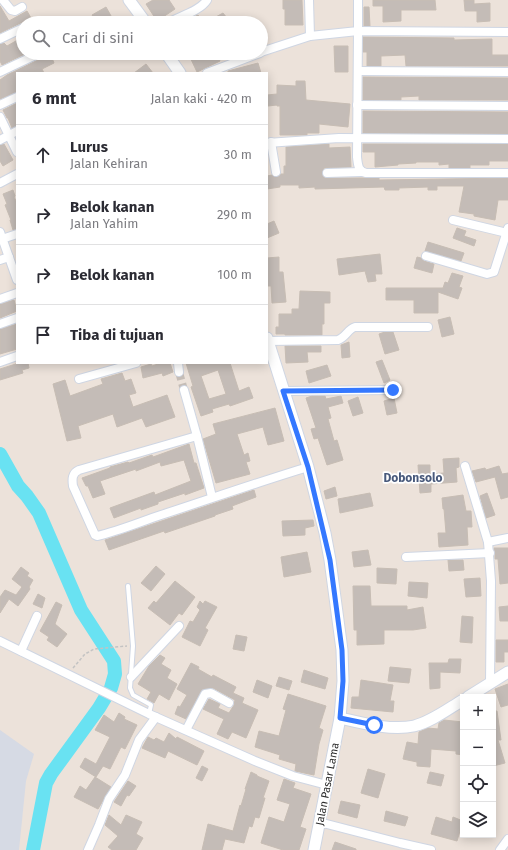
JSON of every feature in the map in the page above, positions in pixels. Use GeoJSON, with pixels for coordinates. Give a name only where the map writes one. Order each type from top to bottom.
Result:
{"type":"FeatureCollection","features":[{"type":"Feature","properties":{"kind":"street"},"geometry":{"type":"LineString","coordinates":[[129,0],[141,16]]}},
{"type":"Feature","properties":{"kind":"street"},"geometry":{"type":"LineString","coordinates":[[183,16],[203,6],[207,0]]}},
{"type":"Feature","properties":{"kind":"street"},"geometry":{"type":"LineString","coordinates":[[310,0],[310,36]]}},
{"type":"Feature","properties":{"kind":"street"},"geometry":{"type":"LineString","coordinates":[[358,0],[357,157],[361,172]]}},
{"type":"Feature","properties":{"kind":"street"},"geometry":{"type":"LineString","coordinates":[[3,3],[11,10],[15,11],[22,7]]}},
{"type":"Feature","properties":{"kind":"street"},"geometry":{"type":"LineString","coordinates":[[0,39],[16,31]]}},
{"type":"Feature","properties":{"kind":"street"},"geometry":{"type":"LineString","coordinates":[[268,50],[310,36],[358,31],[508,32]]}},
{"type":"Feature","properties":{"kind":"street"},"geometry":{"type":"LineString","coordinates":[[0,72],[25,60]]}},
{"type":"Feature","properties":{"kind":"street"},"geometry":{"type":"LineString","coordinates":[[171,60],[179,72]]}},
{"type":"Feature","properties":{"kind":"street"},"geometry":{"type":"LineString","coordinates":[[209,72],[241,60]]}},
{"type":"Feature","properties":{"kind":"street"},"geometry":{"type":"LineString","coordinates":[[358,71],[508,72]]}},
{"type":"Feature","properties":{"kind":"street"},"geometry":{"type":"LineString","coordinates":[[0,105],[16,97]]}},
{"type":"Feature","properties":{"kind":"street"},"geometry":{"type":"LineString","coordinates":[[357,104],[508,106]]}},
{"type":"Feature","properties":{"kind":"street"},"geometry":{"type":"LineString","coordinates":[[0,117],[16,150]]}},
{"type":"Feature","properties":{"kind":"street"},"geometry":{"type":"LineString","coordinates":[[0,140],[16,132]]}},
{"type":"Feature","properties":{"kind":"street"},"geometry":{"type":"LineString","coordinates":[[276,172],[269,142],[357,138],[508,139]]}},
{"type":"Feature","properties":{"kind":"street"},"geometry":{"type":"LineString","coordinates":[[327,173],[508,173]]}},
{"type":"Feature","properties":{"kind":"street"},"geometry":{"type":"LineString","coordinates":[[0,183],[16,175]]}},
{"type":"Feature","properties":{"kind":"street"},"geometry":{"type":"LineString","coordinates":[[426,256],[487,274],[494,272],[507,230],[453,220]]}},
{"type":"Feature","properties":{"kind":"street"},"geometry":{"type":"LineString","coordinates":[[15,268],[9,257],[1,235],[16,234]]}},
{"type":"Feature","properties":{"kind":"street"},"geometry":{"type":"LineString","coordinates":[[0,260],[9,257]]}},
{"type":"Feature","properties":{"kind":"street"},"geometry":{"type":"LineString","coordinates":[[0,299],[16,293]]}},
{"type":"Feature","properties":{"kind":"street"},"geometry":{"type":"LineString","coordinates":[[0,324],[16,318]]}},
{"type":"Feature","properties":{"kind":"street"},"geometry":{"type":"LineString","coordinates":[[268,340],[338,340],[344,337],[351,328],[355,327],[428,327]]}},
{"type":"Feature","properties":{"kind":"street","name":"Jalan Pasar Lama"},"geometry":{"type":"LineString","coordinates":[[268,343],[308,467],[326,540],[338,614],[343,664],[340,718],[314,850]]}},
{"type":"Feature","properties":{"kind":"street"},"geometry":{"type":"LineString","coordinates":[[0,362],[16,356]]}},
{"type":"Feature","properties":{"kind":"street"},"geometry":{"type":"LineString","coordinates":[[79,379],[132,364]]}},
{"type":"Feature","properties":{"kind":"street"},"geometry":{"type":"LineString","coordinates":[[178,364],[179,372]]}},
{"type":"Feature","properties":{"kind":"street"},"geometry":{"type":"LineString","coordinates":[[184,390],[212,497]]}},
{"type":"Feature","properties":{"kind":"street"},"geometry":{"type":"LineString","coordinates":[[283,391],[393,390]]}},
{"type":"Feature","properties":{"kind":"street"},"geometry":{"type":"LineString","coordinates":[[197,436],[79,470],[74,475],[72,480],[73,486],[95,535],[97,536],[212,497],[308,467]]}},
{"type":"Feature","properties":{"kind":"street"},"geometry":{"type":"LineString","coordinates":[[465,466],[490,553],[490,683]]}},
{"type":"Feature","properties":{"kind":"street"},"geometry":{"type":"LineString","coordinates":[[488,542],[508,538]]}},
{"type":"Feature","properties":{"kind":"street"},"geometry":{"type":"LineString","coordinates":[[406,557],[490,553]]}},
{"type":"Feature","properties":{"kind":"street"},"geometry":{"type":"LineString","coordinates":[[21,651],[37,616]]}},
{"type":"Feature","properties":{"kind":"street"},"geometry":{"type":"LineString","coordinates":[[131,676],[180,626]]}},
{"type":"Feature","properties":{"kind":"street"},"geometry":{"type":"LineString","coordinates":[[0,641],[152,715],[255,761],[292,776],[327,785]]}},
{"type":"Feature","properties":{"kind":"street"},"geometry":{"type":"LineString","coordinates":[[473,694],[508,672]]}},
{"type":"Feature","properties":{"kind":"street"},"geometry":{"type":"LineString","coordinates":[[186,730],[205,694],[210,693],[229,703]]}},
{"type":"Feature","properties":{"kind":"street"},"geometry":{"type":"LineString","coordinates":[[340,718],[374,725],[406,727],[415,726],[460,702]]}},
{"type":"Feature","properties":{"kind":"street"},"geometry":{"type":"LineString","coordinates":[[88,850],[100,825],[109,799],[125,775],[139,740],[152,715]]}},
{"type":"Feature","properties":{"kind":"street"},"geometry":{"type":"LineString","coordinates":[[319,822],[431,850]]}},
{"type":"Feature","properties":{"kind":"street"},"geometry":{"type":"LineString","coordinates":[[500,850],[508,839]]}},
{"type":"Feature","properties":{"kind":"lane"},"geometry":{"type":"LineString","coordinates":[[128,586],[133,646],[131,692],[151,705],[152,715]]}},
{"type":"Feature","properties":{"kind":"path"},"geometry":{"type":"LineString","coordinates":[[68,674],[84,654],[94,649],[125,647]]}},
{"type":"Feature","properties":{"kind":"shaded area"},"geometry":{"type":"Polygon","coordinates":[[[0,730],[34,754],[26,781],[19,850],[0,850],[0,730]]]}},
{"type":"Feature","properties":{"kind":"building"},"geometry":{"type":"Polygon","coordinates":[[[153,0],[169,0],[175,9],[164,16],[154,16],[146,4],[153,0]]]}},
{"type":"Feature","properties":{"kind":"building"},"geometry":{"type":"Polygon","coordinates":[[[283,0],[302,0],[303,25],[285,25],[285,9],[283,9],[283,0]]]}},
{"type":"Feature","properties":{"kind":"building"},"geometry":{"type":"Polygon","coordinates":[[[373,0],[435,0],[436,10],[401,10],[401,21],[383,22],[383,6],[373,6],[373,0]]]}},
{"type":"Feature","properties":{"kind":"building"},"geometry":{"type":"Polygon","coordinates":[[[464,0],[474,0],[474,4],[490,3],[490,21],[477,22],[477,11],[465,11],[464,0]]]}},
{"type":"Feature","properties":{"kind":"building"},"geometry":{"type":"Polygon","coordinates":[[[0,6],[9,21],[16,17],[16,25],[0,33],[0,6]]]}},
{"type":"Feature","properties":{"kind":"building"},"geometry":{"type":"Polygon","coordinates":[[[106,7],[111,16],[93,16],[106,7]]]}},
{"type":"Feature","properties":{"kind":"building"},"geometry":{"type":"Polygon","coordinates":[[[364,7],[369,7],[370,26],[364,26],[364,7]]]}},
{"type":"Feature","properties":{"kind":"building"},"geometry":{"type":"Polygon","coordinates":[[[27,11],[30,16],[18,16],[27,11]]]}},
{"type":"Feature","properties":{"kind":"building"},"geometry":{"type":"Polygon","coordinates":[[[223,13],[225,16],[218,16],[223,13]]]}},
{"type":"Feature","properties":{"kind":"building"},"geometry":{"type":"Polygon","coordinates":[[[363,37],[454,38],[454,40],[492,39],[492,55],[508,55],[508,66],[406,66],[405,55],[381,56],[381,66],[367,66],[367,52],[363,52],[363,37]]]}},
{"type":"Feature","properties":{"kind":"building"},"geometry":{"type":"Polygon","coordinates":[[[16,41],[16,58],[2,65],[0,61],[0,44],[4,43],[7,46],[16,41]]]}},
{"type":"Feature","properties":{"kind":"building"},"geometry":{"type":"Polygon","coordinates":[[[334,46],[348,46],[348,72],[335,72],[334,46]]]}},
{"type":"Feature","properties":{"kind":"building"},"geometry":{"type":"Polygon","coordinates":[[[38,60],[53,60],[54,63],[42,69],[44,72],[16,72],[16,92],[0,99],[0,80],[38,60]]]}},
{"type":"Feature","properties":{"kind":"building"},"geometry":{"type":"Polygon","coordinates":[[[191,60],[220,60],[220,61],[197,72],[191,60]]]}},
{"type":"Feature","properties":{"kind":"building"},"geometry":{"type":"Polygon","coordinates":[[[258,63],[261,72],[228,72],[258,63]]]}},
{"type":"Feature","properties":{"kind":"building"},"geometry":{"type":"Polygon","coordinates":[[[146,64],[152,72],[135,72],[146,64]]]}},
{"type":"Feature","properties":{"kind":"building"},"geometry":{"type":"Polygon","coordinates":[[[363,77],[508,78],[508,100],[419,100],[419,96],[401,97],[401,100],[363,100],[363,77]]]}},
{"type":"Feature","properties":{"kind":"building"},"geometry":{"type":"Polygon","coordinates":[[[296,81],[305,81],[306,100],[350,104],[348,127],[319,124],[319,133],[307,133],[307,135],[280,135],[280,106],[268,106],[268,95],[277,94],[277,85],[296,86],[296,81]]]}},
{"type":"Feature","properties":{"kind":"building"},"geometry":{"type":"Polygon","coordinates":[[[16,104],[16,126],[12,128],[3,110],[16,104]]]}},
{"type":"Feature","properties":{"kind":"building"},"geometry":{"type":"Polygon","coordinates":[[[363,111],[508,112],[508,134],[363,133],[363,111]]]}},
{"type":"Feature","properties":{"kind":"building"},"geometry":{"type":"Polygon","coordinates":[[[4,144],[13,160],[3,166],[0,161],[0,145],[4,144]]]}},
{"type":"Feature","properties":{"kind":"building"},"geometry":{"type":"Polygon","coordinates":[[[329,144],[329,148],[350,147],[351,167],[324,168],[322,174],[325,178],[379,178],[379,180],[508,178],[508,200],[498,200],[495,220],[474,216],[474,214],[459,212],[464,186],[437,186],[437,190],[428,190],[428,187],[385,190],[384,187],[315,189],[315,187],[299,188],[299,185],[280,185],[280,187],[268,189],[268,176],[272,175],[277,177],[284,174],[284,166],[286,166],[286,147],[329,144]]]}},
{"type":"Feature","properties":{"kind":"building"},"geometry":{"type":"Polygon","coordinates":[[[363,144],[508,144],[508,161],[489,161],[489,165],[470,165],[470,168],[449,168],[449,164],[439,165],[439,162],[416,162],[375,167],[375,152],[363,152],[363,144]]]}},
{"type":"Feature","properties":{"kind":"building"},"geometry":{"type":"Polygon","coordinates":[[[13,190],[16,201],[16,229],[13,230],[3,194],[13,190]]]}},
{"type":"Feature","properties":{"kind":"building"},"geometry":{"type":"Polygon","coordinates":[[[274,221],[279,233],[268,238],[268,224],[274,221]]]}},
{"type":"Feature","properties":{"kind":"building"},"geometry":{"type":"Polygon","coordinates":[[[457,228],[466,231],[464,236],[476,240],[474,246],[453,238],[457,228]]]}},
{"type":"Feature","properties":{"kind":"building"},"geometry":{"type":"Polygon","coordinates":[[[428,242],[464,253],[461,261],[425,251],[428,242]]]}},
{"type":"Feature","properties":{"kind":"building"},"geometry":{"type":"Polygon","coordinates":[[[380,254],[382,274],[375,274],[376,281],[368,282],[365,271],[339,275],[337,259],[380,254]]]}},
{"type":"Feature","properties":{"kind":"building"},"geometry":{"type":"Polygon","coordinates":[[[279,257],[279,272],[283,272],[286,302],[272,303],[271,286],[268,286],[268,258],[279,257]]]}},
{"type":"Feature","properties":{"kind":"building"},"geometry":{"type":"Polygon","coordinates":[[[417,257],[434,264],[432,273],[414,268],[417,257]]]}},
{"type":"Feature","properties":{"kind":"building"},"geometry":{"type":"Polygon","coordinates":[[[452,273],[463,276],[459,287],[462,288],[458,299],[438,292],[438,313],[414,313],[414,300],[386,300],[386,288],[443,288],[445,282],[448,283],[452,273]]]}},
{"type":"Feature","properties":{"kind":"building"},"geometry":{"type":"Polygon","coordinates":[[[300,291],[330,292],[330,303],[324,303],[324,324],[322,324],[322,335],[276,334],[276,327],[279,327],[279,314],[292,314],[292,309],[299,309],[300,291]]]}},
{"type":"Feature","properties":{"kind":"building"},"geometry":{"type":"Polygon","coordinates":[[[14,300],[16,311],[0,318],[0,304],[14,300]]]}},
{"type":"Feature","properties":{"kind":"building"},"geometry":{"type":"Polygon","coordinates":[[[450,317],[454,334],[442,337],[438,320],[450,317]]]}},
{"type":"Feature","properties":{"kind":"building"},"geometry":{"type":"Polygon","coordinates":[[[16,324],[16,349],[0,354],[0,329],[16,324]]]}},
{"type":"Feature","properties":{"kind":"building"},"geometry":{"type":"Polygon","coordinates":[[[393,332],[399,350],[385,354],[379,334],[393,332]]]}},
{"type":"Feature","properties":{"kind":"building"},"geometry":{"type":"Polygon","coordinates":[[[349,342],[350,357],[342,358],[341,345],[349,342]]]}},
{"type":"Feature","properties":{"kind":"building"},"geometry":{"type":"Polygon","coordinates":[[[285,346],[321,346],[321,352],[307,352],[308,362],[286,363],[285,346]]]}},
{"type":"Feature","properties":{"kind":"building"},"geometry":{"type":"Polygon","coordinates":[[[382,360],[390,380],[384,383],[376,362],[382,360]]]}},
{"type":"Feature","properties":{"kind":"building"},"geometry":{"type":"Polygon","coordinates":[[[16,364],[28,364],[29,368],[22,370],[23,373],[0,380],[0,369],[16,364]]]}},
{"type":"Feature","properties":{"kind":"building"},"geometry":{"type":"Polygon","coordinates":[[[151,364],[152,366],[158,364],[170,364],[173,372],[163,376],[162,373],[143,378],[141,367],[151,364]]]}},
{"type":"Feature","properties":{"kind":"building"},"geometry":{"type":"Polygon","coordinates":[[[186,364],[230,364],[239,391],[249,387],[253,398],[230,406],[229,404],[212,409],[213,412],[201,416],[191,387],[193,386],[186,364]],[[218,370],[201,376],[209,399],[226,394],[218,370]]]}},
{"type":"Feature","properties":{"kind":"building"},"geometry":{"type":"Polygon","coordinates":[[[327,365],[331,376],[309,383],[306,371],[327,365]]]}},
{"type":"Feature","properties":{"kind":"building"},"geometry":{"type":"Polygon","coordinates":[[[122,373],[125,381],[131,379],[136,393],[129,395],[133,407],[167,395],[175,417],[146,427],[142,418],[117,427],[113,414],[78,426],[81,438],[67,441],[53,384],[65,380],[70,396],[103,384],[101,379],[122,373]]]}},
{"type":"Feature","properties":{"kind":"building"},"geometry":{"type":"Polygon","coordinates":[[[312,396],[325,396],[326,399],[341,396],[343,403],[328,407],[331,418],[328,419],[334,441],[337,440],[343,460],[327,465],[318,438],[314,439],[311,429],[316,428],[306,398],[312,396]]]}},
{"type":"Feature","properties":{"kind":"building"},"geometry":{"type":"Polygon","coordinates":[[[358,397],[363,413],[353,416],[348,401],[358,397]]]}},
{"type":"Feature","properties":{"kind":"building"},"geometry":{"type":"Polygon","coordinates":[[[394,398],[397,413],[387,415],[384,401],[394,398]]]}},
{"type":"Feature","properties":{"kind":"building"},"geometry":{"type":"Polygon","coordinates":[[[275,408],[284,441],[268,445],[263,427],[237,434],[244,455],[248,453],[250,461],[246,462],[250,474],[216,483],[203,439],[216,434],[213,424],[275,408]]]}},
{"type":"Feature","properties":{"kind":"building"},"geometry":{"type":"Polygon","coordinates":[[[189,444],[194,463],[196,463],[204,488],[158,502],[158,504],[141,510],[141,508],[114,518],[110,508],[154,492],[155,495],[191,481],[184,460],[161,466],[160,462],[136,471],[136,469],[100,481],[105,494],[93,498],[88,486],[86,486],[82,478],[110,467],[129,463],[152,455],[153,457],[189,444]]]}},
{"type":"Feature","properties":{"kind":"building"},"geometry":{"type":"Polygon","coordinates":[[[459,458],[459,467],[456,468],[457,482],[431,484],[431,492],[420,493],[418,465],[430,465],[430,474],[444,473],[443,459],[459,458]]]}},
{"type":"Feature","properties":{"kind":"building"},"geometry":{"type":"Polygon","coordinates":[[[499,466],[502,474],[508,473],[508,497],[501,499],[495,477],[476,482],[472,471],[485,468],[486,470],[499,466]]]}},
{"type":"Feature","properties":{"kind":"building"},"geometry":{"type":"Polygon","coordinates":[[[335,487],[337,496],[326,499],[324,491],[335,487]]]}},
{"type":"Feature","properties":{"kind":"building"},"geometry":{"type":"Polygon","coordinates":[[[254,490],[256,497],[232,506],[233,509],[165,533],[164,531],[109,550],[105,540],[254,490]]]}},
{"type":"Feature","properties":{"kind":"building"},"geometry":{"type":"Polygon","coordinates":[[[370,493],[373,506],[340,513],[338,499],[370,493]]]}},
{"type":"Feature","properties":{"kind":"building"},"geometry":{"type":"Polygon","coordinates":[[[487,493],[495,515],[486,518],[480,496],[487,493]]]}},
{"type":"Feature","properties":{"kind":"building"},"geometry":{"type":"Polygon","coordinates":[[[463,495],[466,511],[471,511],[472,527],[467,527],[468,545],[439,547],[438,533],[446,533],[442,498],[463,495]]]}},
{"type":"Feature","properties":{"kind":"building"},"geometry":{"type":"Polygon","coordinates":[[[313,520],[314,526],[305,528],[305,535],[283,536],[282,521],[313,520]]]}},
{"type":"Feature","properties":{"kind":"building"},"geometry":{"type":"Polygon","coordinates":[[[494,548],[508,548],[508,583],[500,584],[498,559],[495,559],[494,548]]]}},
{"type":"Feature","properties":{"kind":"building"},"geometry":{"type":"Polygon","coordinates":[[[368,550],[371,565],[354,567],[352,552],[368,550]]]}},
{"type":"Feature","properties":{"kind":"building"},"geometry":{"type":"Polygon","coordinates":[[[307,552],[311,572],[284,577],[281,557],[307,552]]]}},
{"type":"Feature","properties":{"kind":"building"},"geometry":{"type":"Polygon","coordinates":[[[448,560],[463,560],[464,570],[449,571],[448,560]]]}},
{"type":"Feature","properties":{"kind":"building"},"geometry":{"type":"Polygon","coordinates":[[[156,566],[165,574],[151,591],[141,583],[156,566]]]}},
{"type":"Feature","properties":{"kind":"building"},"geometry":{"type":"Polygon","coordinates":[[[21,567],[29,573],[27,576],[33,580],[29,587],[30,589],[18,606],[9,599],[0,613],[0,597],[5,590],[16,595],[22,587],[12,579],[21,567]]]}},
{"type":"Feature","properties":{"kind":"building"},"geometry":{"type":"Polygon","coordinates":[[[377,568],[397,569],[396,584],[377,583],[377,568]]]}},
{"type":"Feature","properties":{"kind":"building"},"geometry":{"type":"Polygon","coordinates":[[[480,578],[481,596],[466,597],[464,579],[480,578]]]}},
{"type":"Feature","properties":{"kind":"building"},"geometry":{"type":"Polygon","coordinates":[[[175,581],[195,597],[182,615],[179,613],[170,625],[148,608],[154,601],[156,603],[175,581]]]}},
{"type":"Feature","properties":{"kind":"building"},"geometry":{"type":"Polygon","coordinates":[[[409,582],[428,583],[427,598],[408,596],[409,582]]]}},
{"type":"Feature","properties":{"kind":"building"},"geometry":{"type":"Polygon","coordinates":[[[353,586],[370,586],[371,606],[407,606],[407,610],[423,607],[426,628],[413,630],[384,630],[384,644],[357,645],[357,630],[354,630],[353,586]]]}},
{"type":"Feature","properties":{"kind":"building"},"geometry":{"type":"Polygon","coordinates":[[[38,594],[45,598],[42,608],[33,604],[38,594]]]}},
{"type":"Feature","properties":{"kind":"building"},"geometry":{"type":"Polygon","coordinates":[[[200,601],[203,604],[205,601],[217,607],[205,628],[208,630],[200,646],[182,637],[190,621],[193,622],[200,610],[197,607],[200,601]]]}},
{"type":"Feature","properties":{"kind":"building"},"geometry":{"type":"Polygon","coordinates":[[[56,602],[62,605],[55,624],[67,634],[57,647],[47,640],[49,637],[40,631],[56,602]]]}},
{"type":"Feature","properties":{"kind":"building"},"geometry":{"type":"Polygon","coordinates":[[[508,606],[508,621],[500,621],[499,607],[508,606]]]}},
{"type":"Feature","properties":{"kind":"building"},"geometry":{"type":"Polygon","coordinates":[[[462,616],[473,617],[472,643],[460,642],[462,616]]]}},
{"type":"Feature","properties":{"kind":"building"},"geometry":{"type":"Polygon","coordinates":[[[236,635],[247,637],[244,651],[233,649],[236,635]]]}},
{"type":"Feature","properties":{"kind":"building"},"geometry":{"type":"Polygon","coordinates":[[[496,640],[508,640],[508,652],[504,652],[504,662],[496,662],[496,640]]]}},
{"type":"Feature","properties":{"kind":"building"},"geometry":{"type":"Polygon","coordinates":[[[160,655],[165,658],[161,664],[171,670],[167,678],[177,684],[169,700],[159,694],[154,703],[147,699],[151,692],[138,684],[149,666],[160,655]]]}},
{"type":"Feature","properties":{"kind":"building"},"geometry":{"type":"Polygon","coordinates":[[[449,659],[461,659],[460,673],[440,672],[440,688],[430,689],[429,663],[448,663],[449,659]]]}},
{"type":"Feature","properties":{"kind":"building"},"geometry":{"type":"Polygon","coordinates":[[[191,663],[212,677],[213,675],[236,687],[233,693],[244,698],[242,703],[258,710],[246,738],[232,732],[228,739],[217,734],[224,719],[203,709],[209,699],[220,704],[218,708],[229,713],[235,700],[213,688],[202,690],[186,719],[175,714],[178,706],[180,707],[187,695],[177,689],[191,663]]]}},
{"type":"Feature","properties":{"kind":"building"},"geometry":{"type":"Polygon","coordinates":[[[390,667],[411,669],[409,683],[388,681],[390,667]]]}},
{"type":"Feature","properties":{"kind":"building"},"geometry":{"type":"Polygon","coordinates":[[[304,670],[328,678],[325,689],[301,682],[304,670]]]}},
{"type":"Feature","properties":{"kind":"building"},"geometry":{"type":"Polygon","coordinates":[[[279,677],[292,681],[289,690],[276,686],[279,677]]]}},
{"type":"Feature","properties":{"kind":"building"},"geometry":{"type":"Polygon","coordinates":[[[257,680],[272,686],[268,698],[253,692],[257,680]]]}},
{"type":"Feature","properties":{"kind":"building"},"geometry":{"type":"Polygon","coordinates":[[[361,680],[393,685],[390,701],[394,701],[393,712],[351,708],[352,697],[359,697],[361,680]]]}},
{"type":"Feature","properties":{"kind":"building"},"geometry":{"type":"Polygon","coordinates":[[[508,684],[508,705],[501,707],[495,689],[508,684]]]}},
{"type":"Feature","properties":{"kind":"building"},"geometry":{"type":"Polygon","coordinates":[[[288,694],[326,706],[319,728],[323,730],[314,775],[295,771],[296,764],[279,759],[280,755],[255,747],[259,731],[279,736],[286,710],[283,709],[288,694]]]}},
{"type":"Feature","properties":{"kind":"building"},"geometry":{"type":"Polygon","coordinates":[[[496,711],[501,740],[498,740],[505,763],[496,765],[496,711]]]}},
{"type":"Feature","properties":{"kind":"building"},"geometry":{"type":"Polygon","coordinates":[[[119,713],[125,717],[124,719],[137,725],[125,749],[121,747],[110,769],[103,766],[96,777],[80,767],[85,758],[96,764],[110,737],[95,730],[104,715],[114,722],[119,713]]]}},
{"type":"Feature","properties":{"kind":"building"},"geometry":{"type":"Polygon","coordinates":[[[444,720],[460,722],[460,755],[456,754],[456,751],[431,749],[430,767],[417,766],[417,762],[403,759],[407,742],[418,744],[419,732],[428,728],[438,729],[439,723],[444,720]]]}},
{"type":"Feature","properties":{"kind":"building"},"geometry":{"type":"Polygon","coordinates":[[[169,733],[176,739],[177,737],[204,751],[197,765],[168,751],[165,758],[142,748],[148,737],[154,740],[156,738],[164,742],[169,733]]]}},
{"type":"Feature","properties":{"kind":"building"},"geometry":{"type":"Polygon","coordinates":[[[202,766],[208,769],[202,781],[196,778],[202,766]]]}},
{"type":"Feature","properties":{"kind":"building"},"geometry":{"type":"Polygon","coordinates":[[[368,769],[385,774],[378,798],[361,793],[368,769]]]}},
{"type":"Feature","properties":{"kind":"building"},"geometry":{"type":"Polygon","coordinates":[[[251,772],[269,781],[263,798],[265,798],[259,818],[255,817],[252,827],[249,826],[244,843],[225,839],[222,850],[202,850],[208,824],[233,831],[251,772]]]}},
{"type":"Feature","properties":{"kind":"building"},"geometry":{"type":"Polygon","coordinates":[[[430,772],[444,775],[441,786],[427,783],[430,772]]]}},
{"type":"Feature","properties":{"kind":"building"},"geometry":{"type":"Polygon","coordinates":[[[95,777],[111,787],[98,809],[74,797],[80,786],[86,790],[95,777]]]}},
{"type":"Feature","properties":{"kind":"building"},"geometry":{"type":"Polygon","coordinates":[[[284,779],[295,783],[293,788],[311,794],[300,827],[306,829],[299,850],[283,850],[261,843],[269,817],[284,822],[290,804],[277,800],[284,779]]]}},
{"type":"Feature","properties":{"kind":"building"},"geometry":{"type":"Polygon","coordinates":[[[128,781],[136,786],[129,796],[127,795],[121,806],[114,802],[128,781]]]}},
{"type":"Feature","properties":{"kind":"building"},"geometry":{"type":"Polygon","coordinates":[[[341,801],[360,805],[357,818],[338,813],[341,801]]]}},
{"type":"Feature","properties":{"kind":"building"},"geometry":{"type":"Polygon","coordinates":[[[386,811],[408,817],[405,826],[384,821],[386,811]]]}},
{"type":"Feature","properties":{"kind":"building"},"geometry":{"type":"Polygon","coordinates":[[[109,815],[121,825],[126,815],[142,822],[136,834],[143,838],[136,850],[112,850],[108,847],[118,836],[105,825],[109,815]]]}},
{"type":"Feature","properties":{"kind":"building"},"geometry":{"type":"Polygon","coordinates":[[[436,817],[452,822],[453,817],[460,820],[460,831],[457,841],[431,834],[436,817]]]}},
{"type":"Feature","properties":{"kind":"building"},"geometry":{"type":"Polygon","coordinates":[[[335,842],[356,849],[356,850],[332,850],[335,842]]]}},
{"type":"Feature","properties":{"kind":"waterway"},"geometry":{"type":"LineString","coordinates":[[0,454],[18,486],[39,513],[81,610],[114,661],[115,674],[111,688],[99,708],[46,783],[33,850]]}},
{"type":"Feature","properties":{"kind":"tunnel"},"geometry":{"type":"LineString","coordinates":[[179,372],[184,390]]}},
{"type":"Feature","properties":{"kind":"district","name":"Dobonsolo"},"geometry":{"type":"Point","coordinates":[413,478]}},
{"type":"Feature","properties":{"kind":"route"},"geometry":{"type":"LineString","coordinates":[[374,725],[340,718],[343,664],[338,614],[330,560],[308,467],[283,391],[393,390]]}}]}
